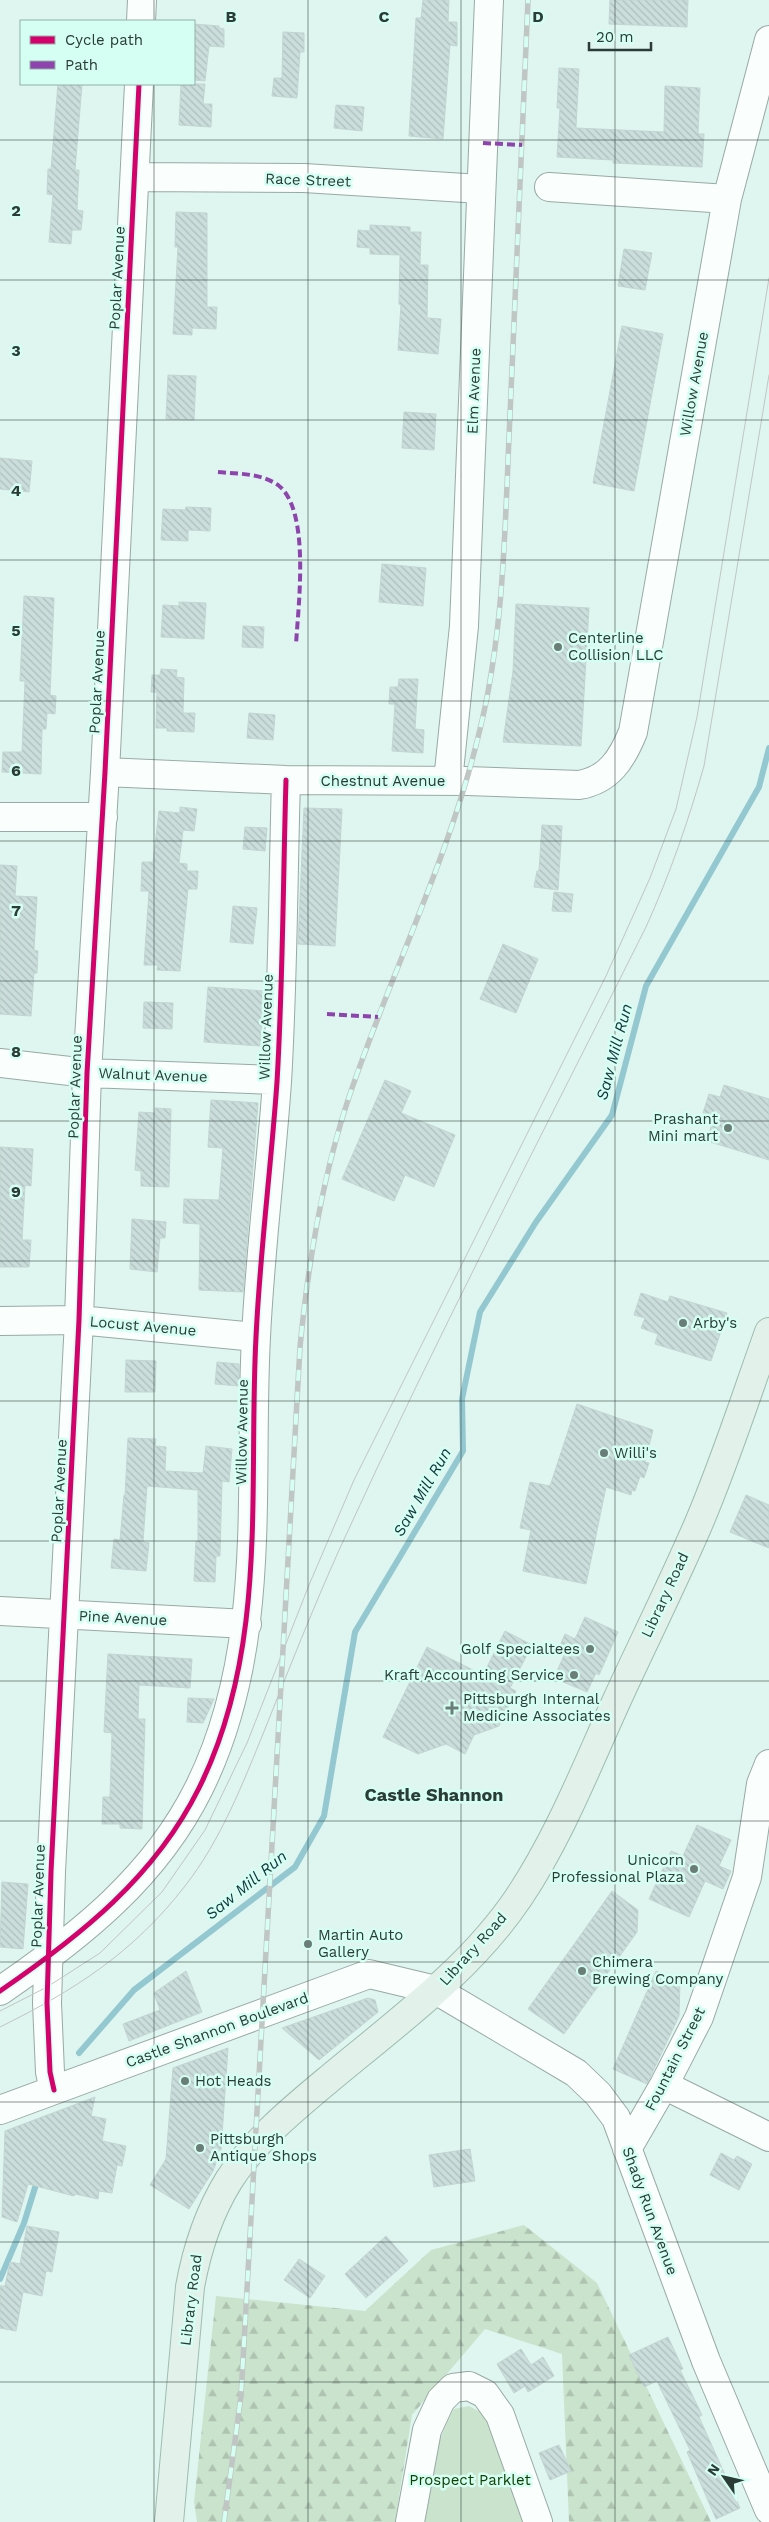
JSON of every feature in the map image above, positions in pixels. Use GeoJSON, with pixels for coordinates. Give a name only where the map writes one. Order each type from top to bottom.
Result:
{"type":"FeatureCollection","features":[{"type":"Feature","properties":{"kind":"main road","name":"Library Road"},"geometry":{"type":"LineString","coordinates":[[169,2522],[190,2287],[196,2256],[207,2221],[230,2178],[292,2110],[436,1990],[474,1952],[518,1898],[552,1841],[697,1526],[729,1447],[769,1332]]}},
{"type":"Feature","properties":{"kind":"street"},"geometry":{"type":"LineString","coordinates":[[141,20],[142,0]]}},
{"type":"Feature","properties":{"kind":"street","name":"Elm Avenue"},"geometry":{"type":"LineString","coordinates":[[448,781],[464,626],[489,0]]}},
{"type":"Feature","properties":{"kind":"street","name":"Willow Avenue"},"geometry":{"type":"LineString","coordinates":[[633,732],[727,199],[769,40]]}},
{"type":"Feature","properties":{"kind":"street","name":"Poplar Avenue"},"geometry":{"type":"LineString","coordinates":[[54,2090],[50,2072],[48,1958],[79,1320],[87,1072],[106,772],[139,85]]}},
{"type":"Feature","properties":{"kind":"street","name":"Race Street"},"geometry":{"type":"LineString","coordinates":[[135,177],[304,178],[480,189]]}},
{"type":"Feature","properties":{"kind":"street"},"geometry":{"type":"LineString","coordinates":[[549,187],[727,199]]}},
{"type":"Feature","properties":{"kind":"street","name":"Chestnut Avenue"},"geometry":{"type":"LineString","coordinates":[[106,772],[286,780],[448,781],[579,785],[592,783],[608,774],[623,755],[633,732]]}},
{"type":"Feature","properties":{"kind":"street","name":"Willow Avenue"},"geometry":{"type":"LineString","coordinates":[[0,1991],[48,1958],[112,1906],[144,1873],[172,1836],[199,1788],[229,1716],[247,1624],[253,1537],[256,1337],[277,1080],[286,780]]}},
{"type":"Feature","properties":{"kind":"street"},"geometry":{"type":"LineString","coordinates":[[0,817],[103,817]]}},
{"type":"Feature","properties":{"kind":"street","name":"Walnut Avenue"},"geometry":{"type":"LineString","coordinates":[[0,1064],[87,1072],[277,1080]]}},
{"type":"Feature","properties":{"kind":"street","name":"Locust Avenue"},"geometry":{"type":"LineString","coordinates":[[0,1321],[79,1320],[256,1337]]}},
{"type":"Feature","properties":{"kind":"street","name":"Pine Avenue"},"geometry":{"type":"LineString","coordinates":[[0,1612],[247,1624]]}},
{"type":"Feature","properties":{"kind":"street","name":"Fountain Street"},"geometry":{"type":"LineString","coordinates":[[627,2149],[664,2086],[699,2017],[733,1925],[748,1876],[761,1784],[769,1764]]}},
{"type":"Feature","properties":{"kind":"street","name":"Castle Shannon Boulevard"},"geometry":{"type":"LineString","coordinates":[[0,2110],[370,1974],[436,1990]]}},
{"type":"Feature","properties":{"kind":"street","name":"Shady Run Avenue"},"geometry":{"type":"LineString","coordinates":[[436,1990],[576,2073],[598,2094],[616,2118],[706,2361],[769,2510]]}},
{"type":"Feature","properties":{"kind":"street"},"geometry":{"type":"LineString","coordinates":[[664,2086],[769,2137]]}},
{"type":"Feature","properties":{"kind":"street"},"geometry":{"type":"LineString","coordinates":[[410,2522],[428,2430],[441,2400],[453,2388],[469,2386],[485,2394],[500,2415],[538,2522]]}},
{"type":"Feature","properties":{"kind":"green space"},"geometry":{"type":"Polygon","coordinates":[[[524,2225],[597,2283],[711,2522],[569,2522],[562,2354],[485,2329],[412,2415],[395,2522],[197,2522],[194,2502],[216,2296],[365,2311],[431,2250],[524,2225]]]}},
{"type":"Feature","properties":{"kind":"green space","name":"Prospect Parklet"},"geometry":{"type":"Polygon","coordinates":[[[469,2406],[482,2413],[494,2427],[529,2522],[421,2522],[429,2478],[441,2436],[454,2409],[469,2406]]]}},
{"type":"Feature","properties":{"kind":"building"},"geometry":{"type":"Polygon","coordinates":[[[423,0],[449,0],[448,22],[457,22],[457,46],[450,45],[443,139],[409,136],[416,18],[421,18],[423,0]]]}},
{"type":"Feature","properties":{"kind":"building"},"geometry":{"type":"Polygon","coordinates":[[[610,0],[688,0],[687,27],[609,24],[610,0]]]}},
{"type":"Feature","properties":{"kind":"building"},"geometry":{"type":"Polygon","coordinates":[[[195,24],[219,26],[219,28],[224,29],[224,47],[209,46],[205,81],[195,80],[195,24]]]}},
{"type":"Feature","properties":{"kind":"building"},"geometry":{"type":"Polygon","coordinates":[[[283,32],[304,33],[304,52],[300,52],[297,98],[272,96],[274,78],[282,78],[283,32]]]}},
{"type":"Feature","properties":{"kind":"building"},"geometry":{"type":"Polygon","coordinates":[[[559,68],[579,69],[576,128],[664,132],[665,86],[700,88],[698,134],[704,134],[702,167],[613,163],[613,160],[557,157],[560,108],[557,108],[559,68]]]}},
{"type":"Feature","properties":{"kind":"building"},"geometry":{"type":"Polygon","coordinates":[[[205,84],[203,104],[212,104],[211,127],[179,125],[181,85],[205,84]]]}},
{"type":"Feature","properties":{"kind":"building"},"geometry":{"type":"Polygon","coordinates":[[[58,85],[82,85],[75,170],[79,170],[77,210],[83,211],[81,230],[72,230],[71,244],[49,242],[53,195],[47,194],[48,169],[51,169],[58,85]]]}},
{"type":"Feature","properties":{"kind":"building"},"geometry":{"type":"Polygon","coordinates":[[[336,105],[364,107],[362,131],[334,128],[336,105]]]}},
{"type":"Feature","properties":{"kind":"building"},"geometry":{"type":"Polygon","coordinates":[[[176,212],[207,213],[207,307],[217,307],[216,329],[192,328],[192,335],[173,334],[178,247],[175,247],[176,212]]]}},
{"type":"Feature","properties":{"kind":"building"},"geometry":{"type":"Polygon","coordinates":[[[370,225],[410,227],[410,232],[421,232],[420,265],[428,265],[427,318],[441,319],[438,354],[398,350],[401,305],[399,304],[400,255],[370,254],[370,248],[357,247],[358,230],[370,231],[370,225]]]}},
{"type":"Feature","properties":{"kind":"building"},"geometry":{"type":"Polygon","coordinates":[[[624,249],[652,253],[645,290],[618,286],[624,249]]]}},
{"type":"Feature","properties":{"kind":"building"},"geometry":{"type":"Polygon","coordinates":[[[622,326],[663,334],[634,491],[593,483],[622,326]]]}},
{"type":"Feature","properties":{"kind":"building"},"geometry":{"type":"Polygon","coordinates":[[[168,375],[196,376],[194,420],[166,419],[168,375]]]}},
{"type":"Feature","properties":{"kind":"building"},"geometry":{"type":"Polygon","coordinates":[[[404,412],[436,414],[434,450],[402,448],[404,412]]]}},
{"type":"Feature","properties":{"kind":"building"},"geometry":{"type":"Polygon","coordinates":[[[0,458],[32,461],[29,492],[0,489],[0,458]]]}},
{"type":"Feature","properties":{"kind":"building"},"geometry":{"type":"Polygon","coordinates":[[[186,507],[211,508],[210,531],[188,530],[188,541],[161,540],[163,509],[185,510],[186,507]]]}},
{"type":"Feature","properties":{"kind":"building"},"geometry":{"type":"Polygon","coordinates":[[[382,564],[426,568],[423,606],[379,602],[382,564]]]}},
{"type":"Feature","properties":{"kind":"building"},"geometry":{"type":"Polygon","coordinates":[[[24,596],[54,598],[50,695],[56,696],[55,714],[47,713],[46,729],[42,729],[41,774],[2,772],[3,752],[22,752],[25,681],[20,681],[24,596]]]}},
{"type":"Feature","properties":{"kind":"building"},"geometry":{"type":"Polygon","coordinates":[[[179,602],[206,603],[204,639],[161,637],[163,605],[179,606],[179,602]]]}},
{"type":"Feature","properties":{"kind":"building"},"geometry":{"type":"Polygon","coordinates":[[[516,604],[589,608],[581,746],[503,742],[513,671],[516,604]]]}},
{"type":"Feature","properties":{"kind":"building"},"geometry":{"type":"Polygon","coordinates":[[[243,626],[264,627],[263,648],[242,647],[243,626]]]}},
{"type":"Feature","properties":{"kind":"building"},"geometry":{"type":"Polygon","coordinates":[[[161,669],[177,670],[176,677],[184,678],[183,713],[195,713],[194,732],[167,731],[167,728],[156,728],[157,692],[151,692],[152,675],[160,675],[161,669]]]}},
{"type":"Feature","properties":{"kind":"building"},"geometry":{"type":"Polygon","coordinates":[[[399,679],[418,679],[415,729],[424,730],[423,753],[392,751],[395,704],[389,704],[390,687],[398,687],[399,679]]]}},
{"type":"Feature","properties":{"kind":"building"},"geometry":{"type":"Polygon","coordinates":[[[249,713],[275,715],[273,740],[247,738],[249,713]]]}},
{"type":"Feature","properties":{"kind":"building"},"geometry":{"type":"Polygon","coordinates":[[[180,807],[197,809],[194,831],[183,830],[179,863],[187,864],[187,871],[198,871],[197,889],[188,889],[180,971],[157,970],[158,965],[144,965],[149,891],[141,891],[142,862],[153,862],[159,811],[180,813],[180,807]]]}},
{"type":"Feature","properties":{"kind":"building"},"geometry":{"type":"Polygon","coordinates":[[[304,808],[342,809],[335,946],[298,944],[304,808]]]}},
{"type":"Feature","properties":{"kind":"building"},"geometry":{"type":"Polygon","coordinates":[[[542,825],[562,826],[558,890],[534,887],[537,871],[539,871],[542,825]]]}},
{"type":"Feature","properties":{"kind":"building"},"geometry":{"type":"Polygon","coordinates":[[[245,827],[267,828],[265,851],[243,849],[245,827]]]}},
{"type":"Feature","properties":{"kind":"building"},"geometry":{"type":"Polygon","coordinates":[[[0,865],[17,866],[15,896],[37,897],[34,950],[38,951],[37,973],[34,973],[31,1016],[0,1014],[0,865]]]}},
{"type":"Feature","properties":{"kind":"building"},"geometry":{"type":"Polygon","coordinates":[[[554,892],[573,894],[571,912],[552,911],[554,892]]]}},
{"type":"Feature","properties":{"kind":"building"},"geometry":{"type":"Polygon","coordinates":[[[233,906],[257,908],[253,944],[230,942],[233,906]]]}},
{"type":"Feature","properties":{"kind":"building"},"geometry":{"type":"Polygon","coordinates":[[[503,944],[538,959],[516,1013],[480,999],[503,944]]]}},
{"type":"Feature","properties":{"kind":"building"},"geometry":{"type":"Polygon","coordinates":[[[208,987],[264,991],[260,1046],[204,1042],[208,987]]]}},
{"type":"Feature","properties":{"kind":"building"},"geometry":{"type":"Polygon","coordinates":[[[144,1002],[173,1003],[172,1029],[143,1028],[144,1002]]]}},
{"type":"Feature","properties":{"kind":"building"},"geometry":{"type":"Polygon","coordinates":[[[385,1080],[411,1091],[401,1113],[455,1135],[434,1187],[405,1175],[394,1201],[342,1179],[385,1080]]]}},
{"type":"Feature","properties":{"kind":"building","name":"Prashant Mini mart"},"geometry":{"type":"Polygon","coordinates":[[[724,1085],[769,1099],[769,1160],[707,1141],[714,1116],[703,1113],[709,1094],[720,1097],[724,1085]]]}},
{"type":"Feature","properties":{"kind":"building"},"geometry":{"type":"Polygon","coordinates":[[[211,1100],[258,1103],[243,1292],[199,1290],[200,1224],[183,1223],[184,1199],[219,1200],[223,1148],[208,1147],[211,1100]]]}},
{"type":"Feature","properties":{"kind":"building"},"geometry":{"type":"Polygon","coordinates":[[[155,1108],[171,1109],[169,1187],[141,1186],[141,1171],[135,1170],[139,1112],[155,1113],[155,1108]]]}},
{"type":"Feature","properties":{"kind":"building"},"geometry":{"type":"Polygon","coordinates":[[[0,1147],[33,1149],[31,1186],[25,1185],[22,1240],[31,1240],[29,1267],[0,1267],[0,1147]]]}},
{"type":"Feature","properties":{"kind":"building"},"geometry":{"type":"Polygon","coordinates":[[[132,1219],[166,1222],[165,1238],[160,1238],[157,1272],[130,1269],[132,1219]]]}},
{"type":"Feature","properties":{"kind":"building","name":"Arby's"},"geometry":{"type":"Polygon","coordinates":[[[641,1293],[668,1302],[670,1296],[727,1313],[711,1361],[655,1344],[658,1334],[641,1328],[645,1318],[634,1315],[641,1293]]]}},
{"type":"Feature","properties":{"kind":"building"},"geometry":{"type":"Polygon","coordinates":[[[126,1360],[156,1361],[155,1392],[125,1392],[126,1360]]]}},
{"type":"Feature","properties":{"kind":"building"},"geometry":{"type":"Polygon","coordinates":[[[217,1362],[239,1364],[239,1386],[215,1384],[217,1362]]]}},
{"type":"Feature","properties":{"kind":"building"},"geometry":{"type":"Polygon","coordinates":[[[577,1404],[653,1430],[645,1462],[649,1463],[644,1478],[640,1476],[635,1491],[632,1490],[631,1495],[606,1487],[586,1584],[523,1571],[531,1530],[520,1528],[530,1482],[550,1486],[577,1404]]]}},
{"type":"Feature","properties":{"kind":"building"},"geometry":{"type":"Polygon","coordinates":[[[128,1438],[156,1439],[155,1446],[166,1447],[165,1471],[203,1473],[206,1446],[232,1449],[229,1482],[222,1481],[220,1556],[216,1556],[215,1582],[194,1581],[196,1541],[198,1542],[198,1490],[147,1486],[143,1542],[149,1543],[146,1571],[111,1568],[114,1539],[120,1540],[125,1496],[128,1438]]]}},
{"type":"Feature","properties":{"kind":"building"},"geometry":{"type":"Polygon","coordinates":[[[746,1495],[769,1505],[769,1548],[730,1532],[746,1495]]]}},
{"type":"Feature","properties":{"kind":"building"},"geometry":{"type":"Polygon","coordinates":[[[585,1617],[618,1632],[599,1675],[596,1673],[587,1692],[554,1678],[565,1653],[558,1650],[565,1634],[575,1639],[585,1617]]]}},
{"type":"Feature","properties":{"kind":"building","name":"Pittsburgh Internal Medicine Associates"},"geometry":{"type":"Polygon","coordinates":[[[505,1631],[532,1645],[510,1688],[516,1691],[499,1726],[474,1735],[465,1754],[446,1744],[418,1754],[383,1737],[427,1647],[483,1675],[505,1631]]]}},
{"type":"Feature","properties":{"kind":"building"},"geometry":{"type":"Polygon","coordinates":[[[108,1654],[192,1659],[190,1688],[139,1685],[138,1719],[145,1719],[142,1829],[120,1828],[120,1824],[102,1824],[103,1797],[110,1797],[112,1733],[104,1732],[108,1654]]]}},
{"type":"Feature","properties":{"kind":"building"},"geometry":{"type":"Polygon","coordinates":[[[188,1698],[214,1699],[203,1723],[187,1722],[188,1698]]]}},
{"type":"Feature","properties":{"kind":"building","name":"Unicorn Professional Plaza"},"geometry":{"type":"Polygon","coordinates":[[[697,1825],[731,1840],[719,1866],[731,1871],[723,1889],[705,1881],[689,1917],[649,1899],[671,1851],[683,1856],[697,1825]]]}},
{"type":"Feature","properties":{"kind":"building"},"geometry":{"type":"Polygon","coordinates":[[[2,1882],[28,1884],[23,1949],[0,1947],[2,1882]]]}},
{"type":"Feature","properties":{"kind":"building","name":"Chimera Brewing Company"},"geometry":{"type":"Polygon","coordinates":[[[612,1891],[638,1910],[637,1932],[564,2034],[528,2009],[612,1891]]]}},
{"type":"Feature","properties":{"kind":"building"},"geometry":{"type":"Polygon","coordinates":[[[186,1971],[202,2012],[129,2041],[123,2024],[160,2010],[154,1993],[186,1971]]]}},
{"type":"Feature","properties":{"kind":"building"},"geometry":{"type":"Polygon","coordinates":[[[656,1971],[680,1981],[679,2016],[647,2084],[613,2069],[656,1971]]]}},
{"type":"Feature","properties":{"kind":"building"},"geometry":{"type":"Polygon","coordinates":[[[368,1998],[375,2000],[378,2012],[319,2060],[282,2028],[368,1998]]]}},
{"type":"Feature","properties":{"kind":"building"},"geometry":{"type":"Polygon","coordinates":[[[228,2048],[221,2150],[213,2171],[189,2209],[150,2185],[166,2159],[173,2068],[228,2048]]]}},
{"type":"Feature","properties":{"kind":"building"},"geometry":{"type":"Polygon","coordinates":[[[95,2097],[91,2116],[106,2119],[102,2141],[126,2146],[122,2166],[117,2165],[112,2193],[99,2191],[98,2199],[75,2194],[74,2196],[28,2184],[17,2222],[2,2217],[5,2131],[95,2097]]]}},
{"type":"Feature","properties":{"kind":"building"},"geometry":{"type":"Polygon","coordinates":[[[470,2149],[475,2181],[434,2187],[429,2155],[470,2149]]]}},
{"type":"Feature","properties":{"kind":"building"},"geometry":{"type":"Polygon","coordinates":[[[721,2153],[734,2160],[737,2156],[752,2164],[739,2190],[710,2175],[721,2153]]]}},
{"type":"Feature","properties":{"kind":"building"},"geometry":{"type":"Polygon","coordinates":[[[27,2226],[59,2232],[52,2272],[46,2271],[42,2296],[23,2292],[16,2331],[0,2328],[0,2286],[5,2286],[10,2262],[20,2264],[27,2226]]]}},
{"type":"Feature","properties":{"kind":"building"},"geometry":{"type":"Polygon","coordinates":[[[386,2236],[408,2261],[366,2298],[345,2274],[386,2236]]]}},
{"type":"Feature","properties":{"kind":"building"},"geometry":{"type":"Polygon","coordinates":[[[299,2259],[325,2276],[310,2298],[284,2280],[299,2259]]]}},
{"type":"Feature","properties":{"kind":"building"},"geometry":{"type":"Polygon","coordinates":[[[668,2337],[683,2369],[680,2370],[702,2415],[699,2417],[740,2508],[716,2519],[687,2452],[690,2450],[657,2381],[644,2387],[629,2355],[668,2337]]]}},
{"type":"Feature","properties":{"kind":"building"},"geometry":{"type":"Polygon","coordinates":[[[521,2349],[531,2365],[543,2357],[554,2376],[528,2392],[525,2386],[514,2393],[497,2364],[521,2349]]]}},
{"type":"Feature","properties":{"kind":"building"},"geometry":{"type":"Polygon","coordinates":[[[559,2445],[571,2471],[550,2480],[539,2453],[559,2445]]]}},
{"type":"Feature","properties":{"kind":"waterway","name":"Saw Mill Run"},"geometry":{"type":"LineString","coordinates":[[79,2053],[134,1990],[295,1867],[324,1816],[355,1632],[463,1451],[462,1399],[480,1312],[536,1222],[612,1115],[646,986],[759,787],[769,748]]}},
{"type":"Feature","properties":{"kind":"waterway","name":"Saw Mill Run"},"geometry":{"type":"LineString","coordinates":[[0,2279],[24,2223],[38,2178]]}},
{"type":"Feature","properties":{"kind":"tram line"},"geometry":{"type":"LineString","coordinates":[[0,2011],[47,1987],[100,1953],[162,1892],[205,1830],[247,1743],[309,1585],[354,1480],[606,976],[650,878],[676,809],[697,717],[769,278]]}},
{"type":"Feature","properties":{"kind":"tram line"},"geometry":{"type":"LineString","coordinates":[[0,2027],[78,1984],[123,1950],[165,1910],[185,1886],[210,1850],[240,1790],[320,1593],[376,1469],[646,927],[678,848],[704,766],[769,375]]}},
{"type":"Feature","properties":{"kind":"railway"},"geometry":{"type":"LineString","coordinates":[[224,2522],[241,2396],[303,1316],[317,1224],[338,1133],[381,1009],[453,821],[468,774],[489,687],[503,571],[528,0]]}},
{"type":"Feature","properties":{"kind":"marked path"},"geometry":{"type":"LineString","coordinates":[[483,143],[522,145]]}},
{"type":"Feature","properties":{"kind":"marked path"},"geometry":{"type":"LineString","coordinates":[[218,472],[264,478],[278,485],[288,497],[295,515],[299,537],[300,584],[296,645]]}},
{"type":"Feature","properties":{"kind":"marked path"},"geometry":{"type":"LineString","coordinates":[[327,1014],[378,1017]]}},
{"type":"Feature","properties":{"kind":"cycle path"},"geometry":{"type":"LineString","coordinates":[[54,2090],[50,2072],[47,2003],[51,1872],[79,1320],[87,1073],[105,772],[139,85]]}},
{"type":"Feature","properties":{"kind":"cycle path"},"geometry":{"type":"LineString","coordinates":[[0,1991],[59,1949],[87,1926],[138,1877],[161,1850],[199,1788],[221,1734],[236,1679],[246,1623],[251,1566],[256,1337],[277,1082],[282,969],[286,780]]}},
{"type":"Feature","properties":{"kind":"place","name":"Centerline Collision LLC"},"geometry":{"type":"Point","coordinates":[558,647]}},
{"type":"Feature","properties":{"kind":"place","name":"Prashant Mini mart"},"geometry":{"type":"Point","coordinates":[728,1128]}},
{"type":"Feature","properties":{"kind":"place","name":"Arby's"},"geometry":{"type":"Point","coordinates":[683,1323]}},
{"type":"Feature","properties":{"kind":"place","name":"Willi's"},"geometry":{"type":"Point","coordinates":[604,1453]}},
{"type":"Feature","properties":{"kind":"place","name":"Golf Specialtees"},"geometry":{"type":"Point","coordinates":[590,1649]}},
{"type":"Feature","properties":{"kind":"place","name":"Kraft Accounting Service"},"geometry":{"type":"Point","coordinates":[574,1675]}},
{"type":"Feature","properties":{"kind":"place","name":"Pittsburgh Internal Medicine Associates"},"geometry":{"type":"Point","coordinates":[452,1708]}},
{"type":"Feature","properties":{"kind":"place","name":"Unicorn Professional Plaza"},"geometry":{"type":"Point","coordinates":[694,1869]}},
{"type":"Feature","properties":{"kind":"place","name":"Martin Auto Gallery"},"geometry":{"type":"Point","coordinates":[308,1944]}},
{"type":"Feature","properties":{"kind":"place","name":"Chimera Brewing Company"},"geometry":{"type":"Point","coordinates":[582,1971]}},
{"type":"Feature","properties":{"kind":"place","name":"Hot Heads"},"geometry":{"type":"Point","coordinates":[185,2081]}},
{"type":"Feature","properties":{"kind":"place","name":"Pittsburgh Antique Shops"},"geometry":{"type":"Point","coordinates":[200,2148]}},
{"type":"Feature","properties":{"kind":"district","name":"Castle Shannon"},"geometry":{"type":"Point","coordinates":[434,1794]}}]}
